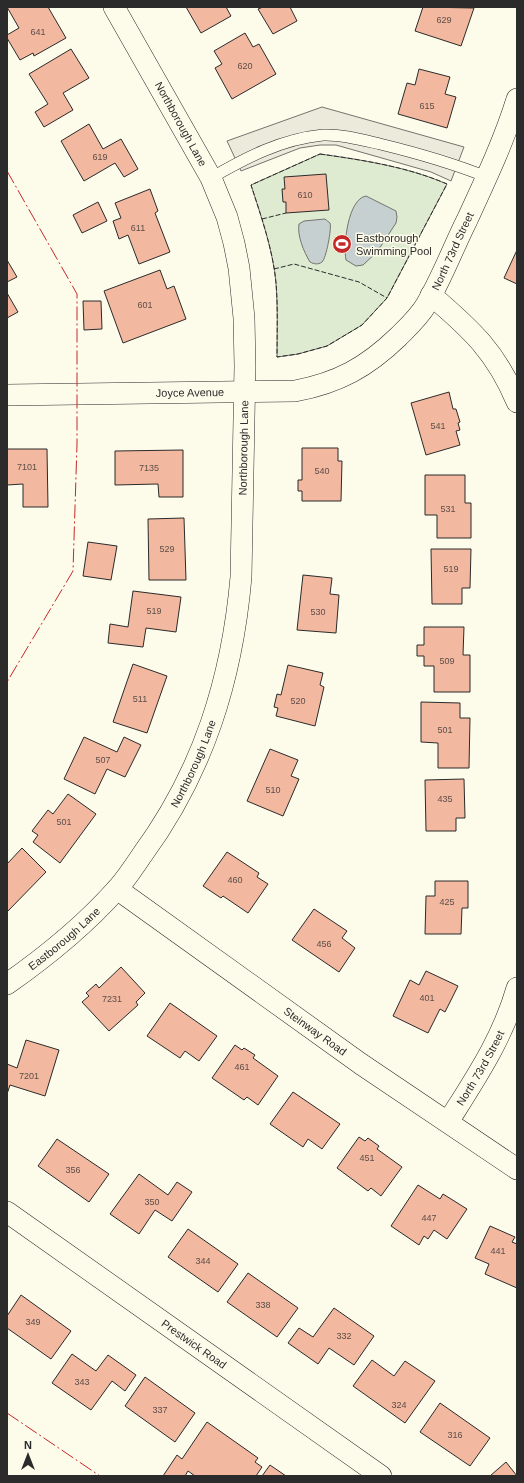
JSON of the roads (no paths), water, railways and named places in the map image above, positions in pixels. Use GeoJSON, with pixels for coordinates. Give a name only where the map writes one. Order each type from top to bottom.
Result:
{"type":"FeatureCollection","features":[{"type":"Feature","properties":{"kind":"street","name":"Northborough Lane"},"geometry":{"type":"LineString","coordinates":[[114,7],[212,178],[227,217],[239,268],[244,318],[241,577],[236,626],[224,683],[208,737],[180,796],[150,844],[118,889]]}},
{"type":"Feature","properties":{"kind":"street","name":"North 73rd Street"},"geometry":{"type":"LineString","coordinates":[[517,100],[487,177],[431,295],[485,345],[505,376],[517,402]]}},
{"type":"Feature","properties":{"kind":"street","name":"Joyce Avenue"},"geometry":{"type":"LineString","coordinates":[[7,395],[295,391],[311,388],[355,372],[375,358],[419,315],[431,295]]}},
{"type":"Feature","properties":{"kind":"street","name":"Eastborough Lane"},"geometry":{"type":"LineString","coordinates":[[7,984],[55,948],[118,889]]}},
{"type":"Feature","properties":{"kind":"street","name":"Steinway Road"},"geometry":{"type":"LineString","coordinates":[[118,889],[361,1064],[517,1169]]}},
{"type":"Feature","properties":{"kind":"street","name":"North 73rd Street"},"geometry":{"type":"LineString","coordinates":[[448,1122],[496,1044],[507,1019],[517,988]]}},
{"type":"Feature","properties":{"kind":"street","name":"Prestwick Road"},"geometry":{"type":"LineString","coordinates":[[7,1212],[381,1476]]}},
{"type":"Feature","properties":{"kind":"lane"},"geometry":{"type":"LineString","coordinates":[[212,178],[260,151],[293,140],[325,135],[361,140],[421,154],[487,177]]}},
{"type":"Feature","properties":{"kind":"place","name":"Eastborough Swimming Pool"},"geometry":{"type":"Point","coordinates":[342,244]}}]}
